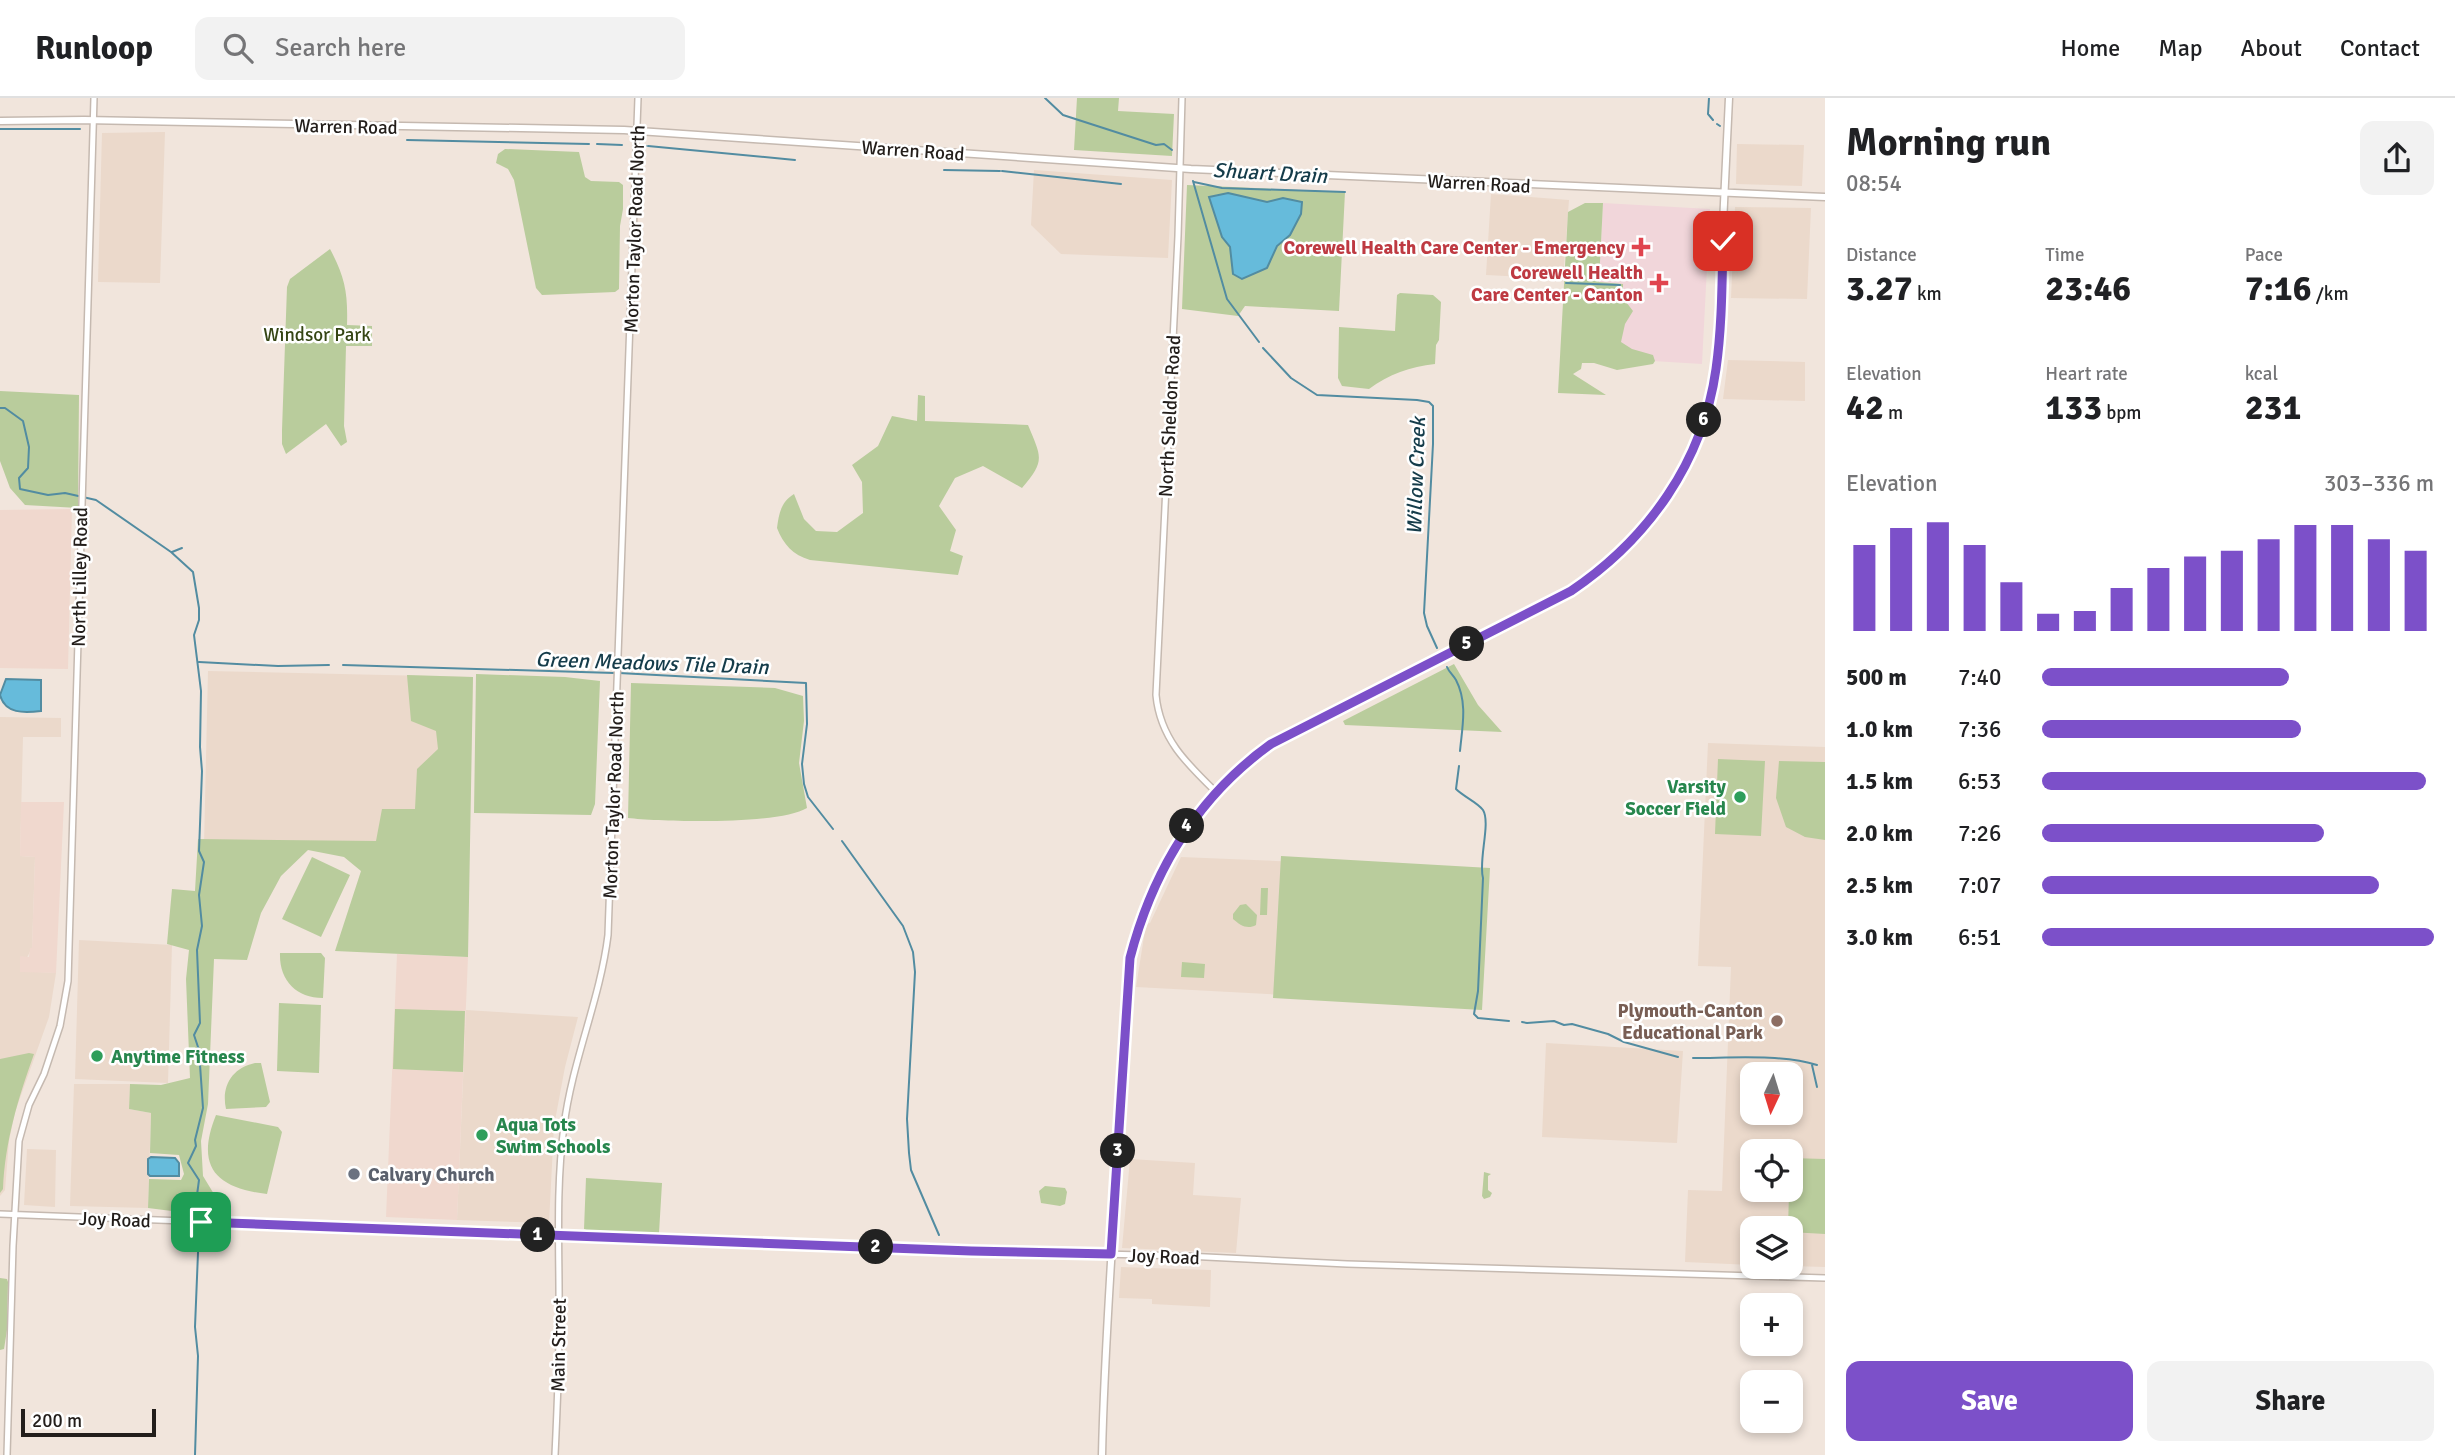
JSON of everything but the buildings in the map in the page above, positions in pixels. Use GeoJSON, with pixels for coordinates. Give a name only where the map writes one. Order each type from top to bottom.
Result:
{"type":"FeatureCollection","features":[{"type":"Feature","properties":{"kind":"main road"},"geometry":{"type":"LineString","coordinates":[[1102,1455],[1128,978],[1136,938],[1153,888],[1193,818],[1255,755],[1286,736],[1571,591],[1624,549],[1666,499],[1693,449],[1714,383],[1720,328],[1728,98]]}},
{"type":"Feature","properties":{"kind":"main road","name":"Warren Road"},"geometry":{"type":"LineString","coordinates":[[0,121],[94,120],[636,131],[1180,169],[1825,197]]}},
{"type":"Feature","properties":{"kind":"street","name":"North Lilley Road"},"geometry":{"type":"LineString","coordinates":[[14,1215],[21,1131],[63,1016],[68,981],[94,98]]}},
{"type":"Feature","properties":{"kind":"street","name":"Morton Taylor Road North"},"geometry":{"type":"LineString","coordinates":[[558,1236],[565,1113],[600,979],[608,935],[638,98]]}},
{"type":"Feature","properties":{"kind":"street","name":"North Sheldon Road"},"geometry":{"type":"LineString","coordinates":[[1182,98],[1156,683],[1157,703],[1165,733],[1187,764],[1216,792]]}},
{"type":"Feature","properties":{"kind":"street","name":"Joy Road"},"geometry":{"type":"LineString","coordinates":[[0,1214],[1347,1265],[1825,1278]]}},
{"type":"Feature","properties":{"kind":"street"},"geometry":{"type":"LineString","coordinates":[[7,1455],[14,1215]]}},
{"type":"Feature","properties":{"kind":"street","name":"Main Street"},"geometry":{"type":"LineString","coordinates":[[555,1455],[559,1328],[558,1236]]}},
{"type":"Feature","properties":{"kind":"shaded area"},"geometry":{"type":"Polygon","coordinates":[[[165,132],[160,283],[98,282],[102,133],[165,132]]]}},
{"type":"Feature","properties":{"kind":"shaded area"},"geometry":{"type":"Polygon","coordinates":[[[1737,144],[1804,145],[1802,186],[1736,184],[1737,144]]]}},
{"type":"Feature","properties":{"kind":"shaded area"},"geometry":{"type":"Polygon","coordinates":[[[1034,170],[1172,180],[1168,258],[1061,254],[1031,225],[1034,170]]]}},
{"type":"Feature","properties":{"kind":"shaded area"},"geometry":{"type":"Polygon","coordinates":[[[1491,194],[1569,200],[1563,279],[1486,275],[1491,194]]]}},
{"type":"Feature","properties":{"kind":"shaded area","name":"Corewell Health Care Center - Canton"},"geometry":{"type":"Polygon","coordinates":[[[1603,203],[1710,209],[1702,364],[1620,359],[1623,284],[1599,282],[1603,203]]]}},
{"type":"Feature","properties":{"kind":"shaded area"},"geometry":{"type":"Polygon","coordinates":[[[1735,207],[1811,208],[1807,299],[1731,298],[1735,207]]]}},
{"type":"Feature","properties":{"kind":"shaded area"},"geometry":{"type":"Polygon","coordinates":[[[1728,360],[1805,362],[1805,401],[1723,399],[1728,360]]]}},
{"type":"Feature","properties":{"kind":"shaded area"},"geometry":{"type":"Polygon","coordinates":[[[72,509],[68,669],[0,668],[0,510],[72,509]]]}},
{"type":"Feature","properties":{"kind":"shaded area"},"geometry":{"type":"Polygon","coordinates":[[[208,671],[473,677],[469,851],[204,846],[208,671]]]}},
{"type":"Feature","properties":{"kind":"shaded area"},"geometry":{"type":"Polygon","coordinates":[[[0,717],[61,718],[61,737],[23,737],[20,856],[35,857],[32,948],[20,971],[56,973],[49,1017],[15,1112],[9,1141],[5,1190],[0,1196],[0,717]]]}},
{"type":"Feature","properties":{"kind":"shaded area","name":"Plymouth-Canton Educational Park"},"geometry":{"type":"Polygon","coordinates":[[[1708,743],[1825,747],[1825,1267],[1803,1266],[1803,1216],[1740,1216],[1740,1264],[1685,1262],[1688,1190],[1722,1191],[1731,967],[1698,966],[1708,743]]]}},
{"type":"Feature","properties":{"kind":"shaded area"},"geometry":{"type":"Polygon","coordinates":[[[21,802],[64,802],[56,973],[20,972],[20,956],[29,957],[32,948],[35,857],[20,856],[21,802]]]}},
{"type":"Feature","properties":{"kind":"shaded area"},"geometry":{"type":"Polygon","coordinates":[[[1181,857],[1419,867],[1413,1002],[1136,987],[1146,924],[1150,923],[1181,857]]]}},
{"type":"Feature","properties":{"kind":"shaded area"},"geometry":{"type":"Polygon","coordinates":[[[79,940],[172,945],[168,1083],[75,1079],[79,940]]]}},
{"type":"Feature","properties":{"kind":"shaded area"},"geometry":{"type":"Polygon","coordinates":[[[397,954],[468,957],[457,1220],[386,1217],[397,954]]]}},
{"type":"Feature","properties":{"kind":"shaded area"},"geometry":{"type":"Polygon","coordinates":[[[466,1010],[578,1017],[554,1126],[549,1223],[457,1220],[466,1010]]]}},
{"type":"Feature","properties":{"kind":"shaded area"},"geometry":{"type":"Polygon","coordinates":[[[1546,1043],[1683,1051],[1677,1143],[1542,1137],[1546,1043]]]}},
{"type":"Feature","properties":{"kind":"shaded area"},"geometry":{"type":"Polygon","coordinates":[[[74,1084],[130,1084],[129,1109],[151,1113],[148,1208],[70,1206],[74,1084]]]}},
{"type":"Feature","properties":{"kind":"shaded area"},"geometry":{"type":"Polygon","coordinates":[[[27,1149],[56,1150],[55,1207],[24,1205],[27,1149]]]}},
{"type":"Feature","properties":{"kind":"shaded area"},"geometry":{"type":"Polygon","coordinates":[[[1130,1159],[1195,1163],[1193,1195],[1241,1198],[1236,1253],[1122,1248],[1130,1159]]]}},
{"type":"Feature","properties":{"kind":"shaded area"},"geometry":{"type":"Polygon","coordinates":[[[1121,1267],[1211,1270],[1210,1307],[1152,1304],[1152,1299],[1119,1298],[1121,1267]]]}},
{"type":"Feature","properties":{"kind":"green space"},"geometry":{"type":"Polygon","coordinates":[[[1077,98],[1119,98],[1118,111],[1174,114],[1172,156],[1074,150],[1077,98]]]}},
{"type":"Feature","properties":{"kind":"green space"},"geometry":{"type":"Polygon","coordinates":[[[505,149],[579,152],[585,177],[591,181],[619,182],[623,185],[619,289],[615,292],[542,295],[536,288],[514,180],[508,169],[496,163],[498,154],[505,149]]]}},
{"type":"Feature","properties":{"kind":"green space"},"geometry":{"type":"Polygon","coordinates":[[[1187,185],[1345,192],[1339,311],[1245,306],[1238,316],[1182,309],[1187,185]]]}},
{"type":"Feature","properties":{"kind":"green space"},"geometry":{"type":"Polygon","coordinates":[[[1585,203],[1603,203],[1599,282],[1623,284],[1623,298],[1633,311],[1625,324],[1621,342],[1632,349],[1653,355],[1655,361],[1653,364],[1617,370],[1594,363],[1582,363],[1581,369],[1573,374],[1606,395],[1558,393],[1568,212],[1585,203]]]}},
{"type":"Feature","properties":{"kind":"green space","name":"Windsor Park"},"geometry":{"type":"Polygon","coordinates":[[[330,249],[344,286],[347,325],[372,326],[372,346],[346,346],[344,426],[347,442],[341,446],[326,424],[286,454],[282,444],[282,430],[287,287],[290,279],[330,249]]]}},
{"type":"Feature","properties":{"kind":"green space"},"geometry":{"type":"Polygon","coordinates":[[[1397,295],[1433,295],[1441,302],[1435,364],[1400,372],[1369,389],[1342,386],[1338,378],[1339,327],[1395,331],[1397,295]]]}},
{"type":"Feature","properties":{"kind":"green space"},"geometry":{"type":"Polygon","coordinates":[[[0,391],[79,395],[78,508],[25,505],[10,488],[0,461],[0,391]]]}},
{"type":"Feature","properties":{"kind":"green space"},"geometry":{"type":"Polygon","coordinates":[[[918,395],[925,396],[925,421],[1028,425],[1038,452],[1035,471],[1022,488],[983,466],[955,478],[939,506],[956,530],[950,551],[963,556],[958,575],[810,560],[794,552],[782,539],[777,528],[783,504],[794,494],[804,519],[816,531],[837,532],[863,513],[862,482],[852,465],[878,446],[892,416],[917,421],[918,395]]]}},
{"type":"Feature","properties":{"kind":"green space"},"geometry":{"type":"Polygon","coordinates":[[[1454,664],[1478,705],[1502,732],[1345,725],[1343,721],[1454,664]]]}},
{"type":"Feature","properties":{"kind":"green space"},"geometry":{"type":"Polygon","coordinates":[[[476,674],[600,681],[595,804],[591,815],[474,813],[476,674]]]}},
{"type":"Feature","properties":{"kind":"green space"},"geometry":{"type":"Polygon","coordinates":[[[407,675],[473,677],[468,957],[335,951],[361,871],[344,857],[308,850],[281,876],[261,913],[247,960],[214,959],[208,1104],[201,1141],[203,1176],[217,1199],[211,1216],[148,1208],[149,1179],[181,1180],[184,1174],[179,1155],[150,1153],[151,1113],[129,1109],[130,1084],[161,1085],[190,1078],[186,979],[189,950],[167,944],[172,889],[195,891],[198,839],[376,841],[382,809],[415,809],[417,769],[438,749],[436,731],[411,721],[407,675]]]}},
{"type":"Feature","properties":{"kind":"green space"},"geometry":{"type":"Polygon","coordinates":[[[631,683],[775,688],[803,696],[804,721],[799,763],[807,808],[793,813],[748,820],[667,821],[628,818],[631,683]]]}},
{"type":"Feature","properties":{"kind":"green space","name":"Varsity Soccer Field"},"geometry":{"type":"Polygon","coordinates":[[[1718,759],[1765,761],[1761,836],[1715,834],[1718,759]]]}},
{"type":"Feature","properties":{"kind":"green space"},"geometry":{"type":"Polygon","coordinates":[[[1779,761],[1825,762],[1825,840],[1805,837],[1786,827],[1776,798],[1779,761]]]}},
{"type":"Feature","properties":{"kind":"green space"},"geometry":{"type":"Polygon","coordinates":[[[1281,856],[1490,868],[1482,1010],[1273,998],[1281,856]]]}},
{"type":"Feature","properties":{"kind":"green space"},"geometry":{"type":"Polygon","coordinates":[[[312,857],[350,875],[321,937],[282,919],[312,857]]]}},
{"type":"Feature","properties":{"kind":"green space"},"geometry":{"type":"Polygon","coordinates":[[[1261,888],[1268,888],[1267,915],[1260,915],[1261,888]]]}},
{"type":"Feature","properties":{"kind":"green space"},"geometry":{"type":"Polygon","coordinates":[[[1246,904],[1257,915],[1256,925],[1250,927],[1233,919],[1233,914],[1240,905],[1246,904]]]}},
{"type":"Feature","properties":{"kind":"green space"},"geometry":{"type":"Polygon","coordinates":[[[280,953],[321,953],[325,958],[323,998],[305,995],[291,986],[282,971],[280,953]]]}},
{"type":"Feature","properties":{"kind":"green space"},"geometry":{"type":"Polygon","coordinates":[[[1182,962],[1205,964],[1204,978],[1181,977],[1182,962]]]}},
{"type":"Feature","properties":{"kind":"green space"},"geometry":{"type":"Polygon","coordinates":[[[279,1003],[321,1005],[319,1073],[277,1071],[279,1003]]]}},
{"type":"Feature","properties":{"kind":"green space"},"geometry":{"type":"Polygon","coordinates":[[[395,1009],[465,1011],[463,1072],[393,1069],[395,1009]]]}},
{"type":"Feature","properties":{"kind":"green space"},"geometry":{"type":"Polygon","coordinates":[[[34,1054],[13,1120],[3,1189],[0,1193],[0,1059],[34,1054]]]}},
{"type":"Feature","properties":{"kind":"green space"},"geometry":{"type":"Polygon","coordinates":[[[261,1063],[270,1102],[266,1107],[226,1109],[225,1093],[230,1079],[240,1069],[261,1063]]]}},
{"type":"Feature","properties":{"kind":"green space"},"geometry":{"type":"Polygon","coordinates":[[[216,1115],[278,1127],[282,1132],[267,1194],[235,1186],[214,1172],[209,1161],[208,1148],[216,1115]]]}},
{"type":"Feature","properties":{"kind":"green space"},"geometry":{"type":"Polygon","coordinates":[[[1803,1158],[1825,1159],[1825,1234],[1803,1233],[1803,1216],[1788,1216],[1789,1202],[1803,1202],[1803,1158]]]}},
{"type":"Feature","properties":{"kind":"green space"},"geometry":{"type":"Polygon","coordinates":[[[1484,1172],[1491,1174],[1488,1176],[1488,1190],[1492,1193],[1484,1199],[1482,1196],[1484,1172]]]}},
{"type":"Feature","properties":{"kind":"green space"},"geometry":{"type":"Polygon","coordinates":[[[586,1178],[662,1183],[659,1233],[584,1229],[586,1178]]]}},
{"type":"Feature","properties":{"kind":"green space"},"geometry":{"type":"Polygon","coordinates":[[[1045,1186],[1065,1188],[1065,1204],[1060,1206],[1041,1203],[1039,1191],[1045,1186]]]}},
{"type":"Feature","properties":{"kind":"green space"},"geometry":{"type":"Polygon","coordinates":[[[0,1278],[7,1279],[8,1282],[7,1330],[4,1349],[0,1350],[0,1278]]]}},
{"type":"Feature","properties":{"kind":"water"},"geometry":{"type":"Polygon","coordinates":[[[1228,193],[1267,202],[1283,198],[1302,202],[1301,214],[1290,235],[1277,246],[1267,268],[1242,279],[1233,274],[1230,247],[1222,237],[1209,197],[1228,193]]]}},
{"type":"Feature","properties":{"kind":"water"},"geometry":{"type":"Polygon","coordinates":[[[6,679],[41,680],[41,711],[22,712],[6,706],[0,695],[6,679]]]}},
{"type":"Feature","properties":{"kind":"water"},"geometry":{"type":"Polygon","coordinates":[[[175,1158],[179,1163],[179,1176],[150,1176],[148,1159],[175,1158]]]}},
{"type":"Feature","properties":{"kind":"waterway","name":"Willow Creek"},"geometry":{"type":"LineString","coordinates":[[1045,98],[1063,115],[1156,145],[1164,144],[1172,150]]}},
{"type":"Feature","properties":{"kind":"waterway"},"geometry":{"type":"LineString","coordinates":[[1709,98],[1708,114],[1713,120]]}},
{"type":"Feature","properties":{"kind":"waterway"},"geometry":{"type":"LineString","coordinates":[[0,129],[80,129]]}},
{"type":"Feature","properties":{"kind":"waterway"},"geometry":{"type":"LineString","coordinates":[[407,140],[589,144]]}},
{"type":"Feature","properties":{"kind":"waterway"},"geometry":{"type":"LineString","coordinates":[[597,144],[622,145]]}},
{"type":"Feature","properties":{"kind":"waterway"},"geometry":{"type":"LineString","coordinates":[[648,146],[795,160]]}},
{"type":"Feature","properties":{"kind":"waterway"},"geometry":{"type":"LineString","coordinates":[[944,170],[1000,171]]}},
{"type":"Feature","properties":{"kind":"waterway"},"geometry":{"type":"LineString","coordinates":[[1002,171],[1121,184]]}},
{"type":"Feature","properties":{"kind":"waterway","name":"Willow Creek"},"geometry":{"type":"LineString","coordinates":[[1193,181],[1227,299],[1259,342]]}},
{"type":"Feature","properties":{"kind":"waterway","name":"Shuart Drain"},"geometry":{"type":"LineString","coordinates":[[1194,182],[1222,188],[1345,192]]}},
{"type":"Feature","properties":{"kind":"waterway","name":"Shuart Drain"},"geometry":{"type":"LineString","coordinates":[[1566,283],[1620,285]]}},
{"type":"Feature","properties":{"kind":"waterway","name":"Willow Creek"},"geometry":{"type":"LineString","coordinates":[[1263,348],[1291,378],[1317,395],[1417,400],[1429,402],[1433,406],[1424,613],[1437,648]]}},
{"type":"Feature","properties":{"kind":"waterway"},"geometry":{"type":"LineString","coordinates":[[0,408],[5,408],[23,421],[29,447],[28,468],[19,478],[20,489],[48,495],[65,493],[96,500],[171,552],[193,572],[199,608],[199,620],[194,635],[201,691],[199,851],[204,862],[199,895],[202,926],[197,950],[200,1023],[194,1035],[199,1050],[203,1108],[196,1146],[188,1163],[199,1180],[197,1195],[206,1200],[199,1217],[195,1327],[198,1356],[195,1455]]}},
{"type":"Feature","properties":{"kind":"waterway"},"geometry":{"type":"LineString","coordinates":[[172,552],[182,548]]}},
{"type":"Feature","properties":{"kind":"waterway","name":"Green Meadows Tile Drain"},"geometry":{"type":"LineString","coordinates":[[199,662],[278,666],[329,665]]}},
{"type":"Feature","properties":{"kind":"waterway","name":"Green Meadows Tile Drain"},"geometry":{"type":"LineString","coordinates":[[343,665],[614,673]]}},
{"type":"Feature","properties":{"kind":"waterway","name":"Willow Creek"},"geometry":{"type":"LineString","coordinates":[[1447,667],[1456,680],[1462,698],[1460,751]]}},
{"type":"Feature","properties":{"kind":"waterway","name":"Green Meadows Tile Drain"},"geometry":{"type":"LineString","coordinates":[[619,673],[806,683],[807,724],[802,764],[804,784],[808,797],[833,829]]}},
{"type":"Feature","properties":{"kind":"waterway","name":"Willow Creek"},"geometry":{"type":"LineString","coordinates":[[1459,766],[1456,789],[1483,810],[1486,824],[1482,862],[1478,991],[1474,1014],[1478,1018],[1509,1021]]}},
{"type":"Feature","properties":{"kind":"waterway","name":"Green Meadows Tile Drain"},"geometry":{"type":"LineString","coordinates":[[842,841],[903,926],[913,952],[915,972],[907,1119],[909,1153],[911,1170],[939,1235]]}},
{"type":"Feature","properties":{"kind":"waterway","name":"Willow Creek"},"geometry":{"type":"LineString","coordinates":[[1522,1022],[1554,1021],[1564,1025],[1572,1024],[1678,1057]]}},
{"type":"Feature","properties":{"kind":"waterway","name":"Willow Creek"},"geometry":{"type":"LineString","coordinates":[[1693,1058],[1772,1058],[1817,1065]]}},
{"type":"Feature","properties":{"kind":"waterway"},"geometry":{"type":"LineString","coordinates":[[1812,1065],[1817,1087]]}},
{"type":"Feature","properties":{"kind":"place","name":"Corewell Health Care Center - Emergency"},"geometry":{"type":"Point","coordinates":[1641,247]}},
{"type":"Feature","properties":{"kind":"place","name":"Corewell Health Care Center - Canton"},"geometry":{"type":"Point","coordinates":[1659,283]}},
{"type":"Feature","properties":{"kind":"place","name":"Varsity Soccer Field"},"geometry":{"type":"Point","coordinates":[1740,797]}},
{"type":"Feature","properties":{"kind":"place","name":"Plymouth-Canton Educational Park"},"geometry":{"type":"Point","coordinates":[1777,1021]}},
{"type":"Feature","properties":{"kind":"place","name":"Anytime Fitness"},"geometry":{"type":"Point","coordinates":[97,1056]}},
{"type":"Feature","properties":{"kind":"place","name":"Aqua Tots Swim Schools"},"geometry":{"type":"Point","coordinates":[482,1135]}},
{"type":"Feature","properties":{"kind":"place","name":"Calvary Church"},"geometry":{"type":"Point","coordinates":[354,1174]}},
{"type":"Feature","properties":{"kind":"route"},"geometry":{"type":"LineString","coordinates":[[201,1222],[1111,1254],[1130,958],[1153,888],[1176,844],[1209,799],[1245,764],[1271,744],[1571,591],[1615,557],[1643,529],[1682,472],[1708,406],[1714,383],[1720,328],[1723,241]]}}]}
